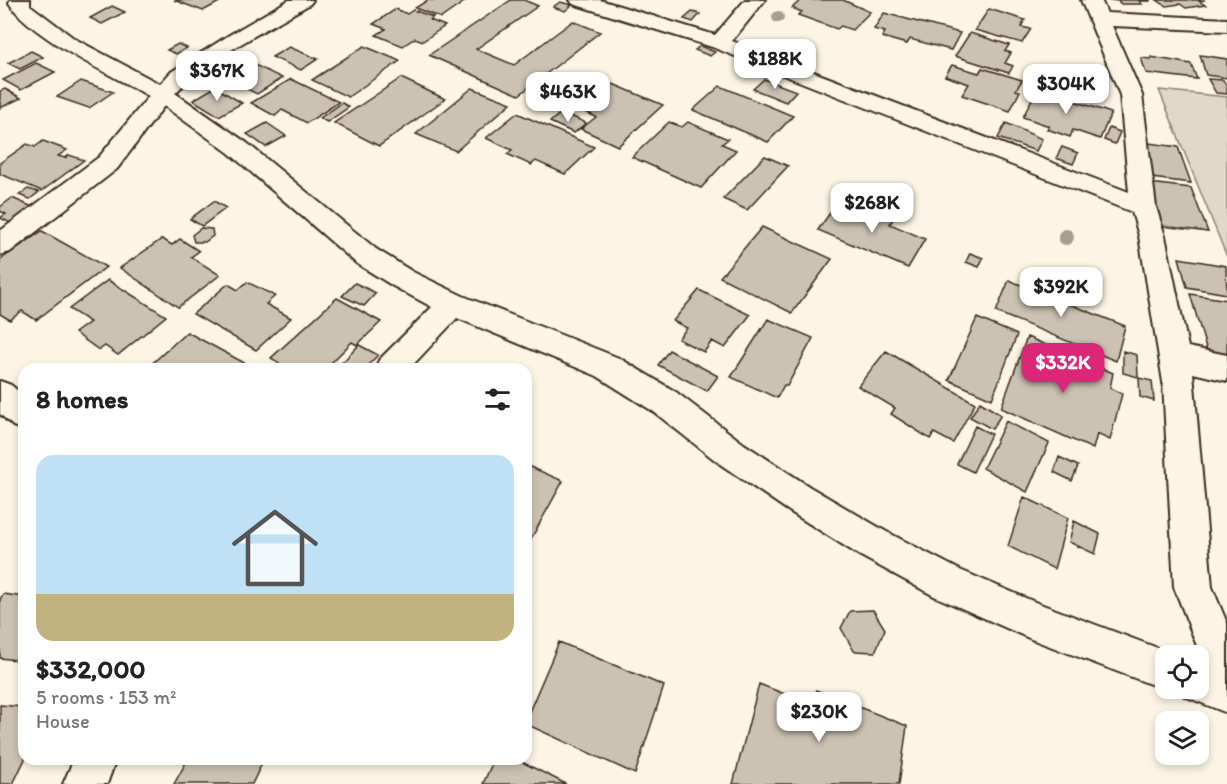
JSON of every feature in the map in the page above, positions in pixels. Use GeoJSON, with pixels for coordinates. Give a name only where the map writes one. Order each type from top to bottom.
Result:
{"type":"FeatureCollection","features":[{"type":"Feature","properties":{"kind":"street"},"geometry":{"type":"LineString","coordinates":[[20,0],[19,3],[23,9],[68,43],[162,94],[238,148],[366,256],[403,279],[453,304],[608,367],[665,402],[732,454],[798,498],[872,543],[947,583],[1051,627],[1155,666]]}},
{"type":"Feature","properties":{"kind":"street"},"geometry":{"type":"LineString","coordinates":[[0,245],[108,163],[162,94],[195,65],[303,0]]}},
{"type":"Feature","properties":{"kind":"street"},"geometry":{"type":"LineString","coordinates":[[580,0],[719,43],[1143,207]]}},
{"type":"Feature","properties":{"kind":"street"},"geometry":{"type":"LineString","coordinates":[[719,43],[755,0]]}},
{"type":"Feature","properties":{"kind":"street"},"geometry":{"type":"LineString","coordinates":[[1227,25],[1096,10],[1131,95],[1143,207],[1152,236],[1179,382],[1193,587],[1227,671]]}},
{"type":"Feature","properties":{"kind":"street"},"geometry":{"type":"LineString","coordinates":[[396,363],[453,304]]}},
{"type":"Feature","properties":{"kind":"street"},"geometry":{"type":"LineString","coordinates":[[1174,357],[1227,368]]}},
{"type":"Feature","properties":{"kind":"street"},"geometry":{"type":"LineString","coordinates":[[0,394],[18,410]]}},
{"type":"Feature","properties":{"kind":"street"},"geometry":{"type":"LineString","coordinates":[[1209,686],[1227,693]]}},
{"type":"Feature","properties":{"kind":"street"},"geometry":{"type":"LineString","coordinates":[[85,784],[93,765]]}},
{"type":"Feature","properties":{"kind":"shaded area"},"geometry":{"type":"Polygon","coordinates":[[[1159,90],[1227,97],[1227,257],[1159,90]]]}},
{"type":"Feature","properties":{"kind":"building"},"geometry":{"type":"Polygon","coordinates":[[[174,0],[223,0],[203,11],[174,0]]]}},
{"type":"Feature","properties":{"kind":"building"},"geometry":{"type":"Polygon","coordinates":[[[428,0],[467,0],[441,18],[415,8],[428,0]]]}},
{"type":"Feature","properties":{"kind":"building"},"geometry":{"type":"Polygon","coordinates":[[[511,0],[524,0],[538,6],[476,49],[514,65],[573,21],[600,32],[519,95],[429,55],[511,0]]]}},
{"type":"Feature","properties":{"kind":"building"},"geometry":{"type":"Polygon","coordinates":[[[801,0],[843,0],[870,12],[852,30],[841,26],[837,29],[798,15],[802,12],[792,8],[801,0]]]}},
{"type":"Feature","properties":{"kind":"building"},"geometry":{"type":"Polygon","coordinates":[[[1109,0],[1150,1],[1139,1],[1142,4],[1121,4],[1118,1],[1109,0]]]}},
{"type":"Feature","properties":{"kind":"building"},"geometry":{"type":"Polygon","coordinates":[[[1157,0],[1205,0],[1199,1],[1205,5],[1186,8],[1180,4],[1166,6],[1157,0]]]}},
{"type":"Feature","properties":{"kind":"building"},"geometry":{"type":"Polygon","coordinates":[[[560,2],[572,5],[565,11],[553,7],[560,2]]]}},
{"type":"Feature","properties":{"kind":"building"},"geometry":{"type":"Polygon","coordinates":[[[112,6],[125,12],[102,24],[90,18],[112,6]]]}},
{"type":"Feature","properties":{"kind":"building"},"geometry":{"type":"Polygon","coordinates":[[[396,9],[407,14],[413,10],[433,17],[430,20],[445,26],[423,41],[415,38],[403,46],[376,35],[386,29],[373,24],[396,9]]]}},
{"type":"Feature","properties":{"kind":"building"},"geometry":{"type":"Polygon","coordinates":[[[989,9],[1025,20],[1021,27],[1031,29],[1022,43],[975,30],[989,9]]]}},
{"type":"Feature","properties":{"kind":"building"},"geometry":{"type":"Polygon","coordinates":[[[692,12],[700,14],[693,22],[684,19],[692,12]]]}},
{"type":"Feature","properties":{"kind":"building"},"geometry":{"type":"Polygon","coordinates":[[[884,13],[960,33],[951,50],[910,39],[907,44],[882,37],[885,32],[874,29],[884,13]]]}},
{"type":"Feature","properties":{"kind":"building"},"geometry":{"type":"Polygon","coordinates":[[[970,33],[1009,45],[1005,51],[1011,53],[1005,63],[1013,66],[1009,73],[955,56],[970,33]]]}},
{"type":"Feature","properties":{"kind":"building"},"geometry":{"type":"Polygon","coordinates":[[[178,44],[187,48],[176,54],[167,50],[178,44]]]}},
{"type":"Feature","properties":{"kind":"building"},"geometry":{"type":"Polygon","coordinates":[[[364,46],[400,61],[348,97],[312,80],[364,46]]]}},
{"type":"Feature","properties":{"kind":"building"},"geometry":{"type":"Polygon","coordinates":[[[700,46],[715,52],[710,56],[695,50],[700,46]]]}},
{"type":"Feature","properties":{"kind":"building"},"geometry":{"type":"Polygon","coordinates":[[[289,47],[318,59],[301,70],[272,57],[289,47]]]}},
{"type":"Feature","properties":{"kind":"building"},"geometry":{"type":"Polygon","coordinates":[[[31,51],[43,57],[20,69],[8,63],[31,51]]]}},
{"type":"Feature","properties":{"kind":"building"},"geometry":{"type":"Polygon","coordinates":[[[1200,55],[1227,59],[1227,78],[1206,75],[1200,55]]]}},
{"type":"Feature","properties":{"kind":"building"},"geometry":{"type":"Polygon","coordinates":[[[236,56],[282,78],[257,94],[245,88],[251,84],[237,77],[231,81],[210,71],[236,56]]]}},
{"type":"Feature","properties":{"kind":"building"},"geometry":{"type":"Polygon","coordinates":[[[1151,57],[1191,64],[1197,79],[1146,73],[1141,58],[1151,59],[1151,57]]]}},
{"type":"Feature","properties":{"kind":"building"},"geometry":{"type":"Polygon","coordinates":[[[36,63],[55,72],[21,90],[3,80],[36,63]]]}},
{"type":"Feature","properties":{"kind":"building"},"geometry":{"type":"Polygon","coordinates":[[[952,65],[979,73],[982,68],[1022,80],[1016,90],[1020,91],[1010,111],[962,95],[969,84],[945,76],[952,65]]]}},
{"type":"Feature","properties":{"kind":"building"},"geometry":{"type":"Polygon","coordinates":[[[401,78],[445,99],[379,146],[334,123],[401,78]]]}},
{"type":"Feature","properties":{"kind":"building"},"geometry":{"type":"Polygon","coordinates":[[[291,79],[339,102],[307,123],[282,110],[275,116],[251,103],[291,79]]]}},
{"type":"Feature","properties":{"kind":"building"},"geometry":{"type":"Polygon","coordinates":[[[764,79],[796,91],[786,102],[753,89],[764,79]]]}},
{"type":"Feature","properties":{"kind":"building"},"geometry":{"type":"Polygon","coordinates":[[[1208,79],[1223,80],[1227,87],[1227,94],[1216,93],[1208,79]]]}},
{"type":"Feature","properties":{"kind":"building"},"geometry":{"type":"Polygon","coordinates":[[[81,81],[113,92],[89,108],[57,97],[81,81]]]}},
{"type":"Feature","properties":{"kind":"building"},"geometry":{"type":"Polygon","coordinates":[[[613,84],[663,105],[618,146],[581,129],[596,117],[581,110],[613,84]]]}},
{"type":"Feature","properties":{"kind":"building"},"geometry":{"type":"Polygon","coordinates":[[[720,86],[793,116],[768,142],[693,110],[720,86]]]}},
{"type":"Feature","properties":{"kind":"building"},"geometry":{"type":"Polygon","coordinates":[[[215,87],[242,103],[219,116],[193,100],[215,87]]]}},
{"type":"Feature","properties":{"kind":"building"},"geometry":{"type":"Polygon","coordinates":[[[472,88],[511,103],[456,151],[416,134],[472,88]]]}},
{"type":"Feature","properties":{"kind":"building"},"geometry":{"type":"Polygon","coordinates":[[[5,89],[21,98],[0,108],[0,91],[5,89]]]}},
{"type":"Feature","properties":{"kind":"building"},"geometry":{"type":"Polygon","coordinates":[[[1037,89],[1111,113],[1100,139],[1073,130],[1070,137],[1047,129],[1049,126],[1023,117],[1037,89]]]}},
{"type":"Feature","properties":{"kind":"building"},"geometry":{"type":"Polygon","coordinates":[[[342,103],[349,107],[327,122],[320,118],[342,103]]]}},
{"type":"Feature","properties":{"kind":"building"},"geometry":{"type":"Polygon","coordinates":[[[562,112],[586,123],[574,133],[550,122],[562,112]]]}},
{"type":"Feature","properties":{"kind":"building"},"geometry":{"type":"Polygon","coordinates":[[[517,113],[594,147],[565,174],[536,161],[531,165],[507,154],[512,150],[486,138],[517,113]]]}},
{"type":"Feature","properties":{"kind":"building"},"geometry":{"type":"Polygon","coordinates":[[[669,122],[682,127],[688,122],[728,139],[722,144],[736,150],[701,188],[632,157],[669,122]]]}},
{"type":"Feature","properties":{"kind":"building"},"geometry":{"type":"Polygon","coordinates":[[[267,123],[286,136],[266,147],[247,134],[267,123]]]}},
{"type":"Feature","properties":{"kind":"building"},"geometry":{"type":"Polygon","coordinates":[[[1006,123],[1042,139],[1036,151],[998,138],[1006,123]]]}},
{"type":"Feature","properties":{"kind":"building"},"geometry":{"type":"Polygon","coordinates":[[[1109,128],[1120,132],[1115,144],[1104,140],[1109,128]]]}},
{"type":"Feature","properties":{"kind":"building"},"geometry":{"type":"Polygon","coordinates":[[[43,141],[67,150],[58,156],[65,158],[69,155],[84,160],[42,191],[0,174],[0,163],[27,144],[35,147],[43,141]]]}},
{"type":"Feature","properties":{"kind":"building"},"geometry":{"type":"Polygon","coordinates":[[[1141,142],[1178,147],[1191,183],[1152,178],[1141,142]]]}},
{"type":"Feature","properties":{"kind":"building"},"geometry":{"type":"Polygon","coordinates":[[[1062,147],[1078,153],[1073,164],[1056,158],[1062,147]]]}},
{"type":"Feature","properties":{"kind":"building"},"geometry":{"type":"Polygon","coordinates":[[[765,156],[788,166],[747,210],[723,199],[765,156]]]}},
{"type":"Feature","properties":{"kind":"building"},"geometry":{"type":"Polygon","coordinates":[[[1149,183],[1191,188],[1208,232],[1163,226],[1149,183]]]}},
{"type":"Feature","properties":{"kind":"building"},"geometry":{"type":"Polygon","coordinates":[[[28,189],[39,192],[30,199],[19,195],[28,189]]]}},
{"type":"Feature","properties":{"kind":"building"},"geometry":{"type":"Polygon","coordinates":[[[12,198],[37,209],[15,225],[0,218],[6,214],[0,211],[0,207],[12,198]]]}},
{"type":"Feature","properties":{"kind":"building"},"geometry":{"type":"Polygon","coordinates":[[[214,201],[226,208],[202,226],[190,219],[214,201]]]}},
{"type":"Feature","properties":{"kind":"building"},"geometry":{"type":"Polygon","coordinates":[[[837,203],[854,210],[858,205],[893,219],[890,224],[925,239],[908,268],[818,230],[837,203]]]}},
{"type":"Feature","properties":{"kind":"building"},"geometry":{"type":"Polygon","coordinates":[[[762,227],[832,259],[792,313],[720,277],[762,227]]]}},
{"type":"Feature","properties":{"kind":"building"},"geometry":{"type":"Polygon","coordinates":[[[201,228],[212,229],[213,236],[205,242],[194,242],[192,235],[201,228]]]}},
{"type":"Feature","properties":{"kind":"building"},"geometry":{"type":"Polygon","coordinates":[[[42,231],[106,267],[36,320],[22,311],[10,320],[0,314],[0,260],[42,231]]]}},
{"type":"Feature","properties":{"kind":"building"},"geometry":{"type":"Polygon","coordinates":[[[162,239],[172,245],[180,239],[199,251],[191,257],[220,275],[178,307],[120,268],[162,239]]]}},
{"type":"Feature","properties":{"kind":"building"},"geometry":{"type":"Polygon","coordinates":[[[970,253],[983,258],[979,267],[966,262],[970,253]]]}},
{"type":"Feature","properties":{"kind":"building"},"geometry":{"type":"Polygon","coordinates":[[[1179,258],[1226,266],[1227,294],[1187,287],[1179,258]]]}},
{"type":"Feature","properties":{"kind":"building"},"geometry":{"type":"Polygon","coordinates":[[[1031,279],[1070,294],[1067,303],[1125,326],[1116,361],[996,312],[1009,280],[1028,288],[1031,279]]]}},
{"type":"Feature","properties":{"kind":"building"},"geometry":{"type":"Polygon","coordinates":[[[108,280],[166,316],[118,355],[105,346],[99,350],[75,333],[90,322],[69,309],[108,280]]]}},
{"type":"Feature","properties":{"kind":"building"},"geometry":{"type":"Polygon","coordinates":[[[247,282],[275,296],[266,304],[291,318],[256,350],[193,314],[228,284],[238,290],[247,282]]]}},
{"type":"Feature","properties":{"kind":"building"},"geometry":{"type":"Polygon","coordinates":[[[355,283],[376,293],[364,306],[342,296],[355,283]]]}},
{"type":"Feature","properties":{"kind":"building"},"geometry":{"type":"Polygon","coordinates":[[[699,290],[750,315],[725,348],[712,341],[704,352],[678,339],[687,328],[673,321],[699,290]]]}},
{"type":"Feature","properties":{"kind":"building"},"geometry":{"type":"Polygon","coordinates":[[[1190,294],[1227,300],[1227,355],[1207,351],[1190,294]]]}},
{"type":"Feature","properties":{"kind":"building"},"geometry":{"type":"Polygon","coordinates":[[[337,298],[381,322],[357,345],[352,342],[331,363],[279,363],[271,358],[337,298]]]}},
{"type":"Feature","properties":{"kind":"building"},"geometry":{"type":"Polygon","coordinates":[[[977,318],[1017,335],[992,399],[949,380],[977,318]]]}},
{"type":"Feature","properties":{"kind":"building"},"geometry":{"type":"Polygon","coordinates":[[[768,319],[813,338],[787,386],[784,385],[777,398],[731,377],[768,319]]]}},
{"type":"Feature","properties":{"kind":"building"},"geometry":{"type":"Polygon","coordinates":[[[187,332],[244,363],[153,363],[187,332]]]}},
{"type":"Feature","properties":{"kind":"building"},"geometry":{"type":"Polygon","coordinates":[[[1027,337],[1113,373],[1110,388],[1122,394],[1110,440],[1097,434],[1093,449],[1001,408],[1027,337]]]}},
{"type":"Feature","properties":{"kind":"building"},"geometry":{"type":"Polygon","coordinates":[[[359,345],[378,355],[370,363],[342,363],[359,345]]]}},
{"type":"Feature","properties":{"kind":"building"},"geometry":{"type":"Polygon","coordinates":[[[669,350],[718,376],[707,391],[658,365],[669,350]]]}},
{"type":"Feature","properties":{"kind":"building"},"geometry":{"type":"Polygon","coordinates":[[[886,351],[975,403],[953,443],[934,433],[930,439],[891,414],[895,408],[858,386],[886,351]]]}},
{"type":"Feature","properties":{"kind":"building"},"geometry":{"type":"Polygon","coordinates":[[[1123,351],[1137,355],[1138,377],[1123,373],[1123,351]]]}},
{"type":"Feature","properties":{"kind":"building"},"geometry":{"type":"Polygon","coordinates":[[[1139,378],[1152,381],[1154,401],[1140,397],[1139,378]]]}},
{"type":"Feature","properties":{"kind":"building"},"geometry":{"type":"Polygon","coordinates":[[[980,402],[1001,415],[992,429],[970,417],[980,402]]]}},
{"type":"Feature","properties":{"kind":"building"},"geometry":{"type":"Polygon","coordinates":[[[1006,421],[1049,443],[1027,492],[983,468],[1006,421]]]}},
{"type":"Feature","properties":{"kind":"building"},"geometry":{"type":"Polygon","coordinates":[[[975,426],[991,434],[973,472],[957,464],[975,426]]]}},
{"type":"Feature","properties":{"kind":"building"},"geometry":{"type":"Polygon","coordinates":[[[1059,457],[1078,466],[1072,481],[1054,472],[1059,457]]]}},
{"type":"Feature","properties":{"kind":"building"},"geometry":{"type":"Polygon","coordinates":[[[532,468],[563,481],[532,537],[532,468]]]}},
{"type":"Feature","properties":{"kind":"building"},"geometry":{"type":"Polygon","coordinates":[[[1024,497],[1068,518],[1054,569],[1008,546],[1024,497]]]}},
{"type":"Feature","properties":{"kind":"building"},"geometry":{"type":"Polygon","coordinates":[[[1074,521],[1100,534],[1095,554],[1069,542],[1074,521]]]}},
{"type":"Feature","properties":{"kind":"building"},"geometry":{"type":"Polygon","coordinates":[[[3,594],[18,596],[18,660],[0,658],[0,600],[3,594]]]}},
{"type":"Feature","properties":{"kind":"building"},"geometry":{"type":"Polygon","coordinates":[[[873,610],[885,629],[875,652],[854,651],[841,628],[850,611],[873,610]]]}},
{"type":"Feature","properties":{"kind":"building"},"geometry":{"type":"Polygon","coordinates":[[[559,642],[664,686],[635,774],[532,727],[532,705],[559,642]]]}},
{"type":"Feature","properties":{"kind":"building"},"geometry":{"type":"Polygon","coordinates":[[[759,684],[813,705],[816,690],[907,726],[899,784],[733,784],[759,684]]]}},
{"type":"Feature","properties":{"kind":"building"},"geometry":{"type":"Polygon","coordinates":[[[0,705],[18,706],[18,765],[22,765],[13,784],[0,784],[0,705]]]}},
{"type":"Feature","properties":{"kind":"building"},"geometry":{"type":"Polygon","coordinates":[[[185,765],[261,765],[252,784],[174,784],[185,765]]]}},
{"type":"Feature","properties":{"kind":"building"},"geometry":{"type":"Polygon","coordinates":[[[491,765],[528,765],[566,784],[483,784],[491,765]]]}}]}
